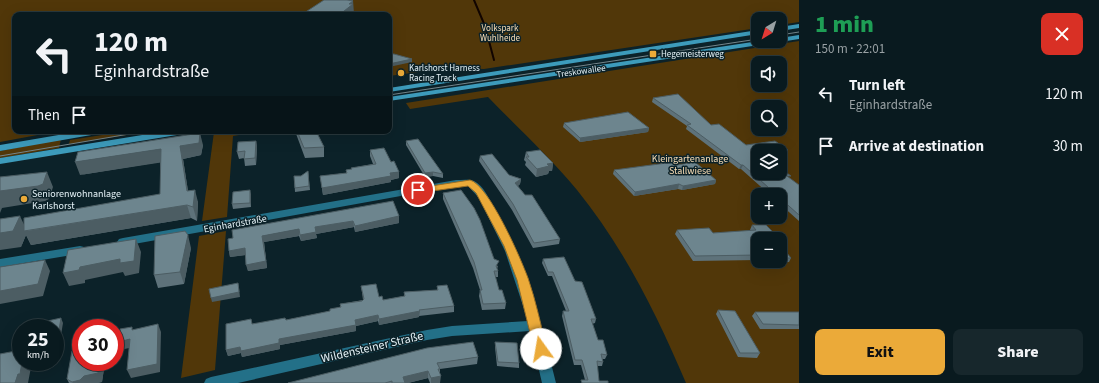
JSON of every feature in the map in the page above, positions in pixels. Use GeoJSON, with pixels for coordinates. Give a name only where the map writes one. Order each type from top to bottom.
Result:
{"type":"FeatureCollection","features":[{"type":"Feature","properties":{"kind":"main road"},"geometry":{"type":"LineString","coordinates":[[787,28],[799,26]]}},
{"type":"Feature","properties":{"kind":"main road","name":"Treskowallee"},"geometry":{"type":"LineString","coordinates":[[392,90],[751,33]]}},
{"type":"Feature","properties":{"kind":"main road"},"geometry":{"type":"LineString","coordinates":[[787,39],[799,37]]}},
{"type":"Feature","properties":{"kind":"main road","name":"Treskowallee"},"geometry":{"type":"LineString","coordinates":[[392,99],[751,44]]}},
{"type":"Feature","properties":{"kind":"main road"},"geometry":{"type":"LineString","coordinates":[[0,148],[80,134]]}},
{"type":"Feature","properties":{"kind":"main road"},"geometry":{"type":"LineString","coordinates":[[0,161],[31,154],[163,134]]}},
{"type":"Feature","properties":{"kind":"street","name":"Eginhardstraße"},"geometry":{"type":"LineString","coordinates":[[110,244],[456,184],[470,183],[480,191],[510,246],[523,280],[535,326]]}},
{"type":"Feature","properties":{"kind":"street"},"geometry":{"type":"LineString","coordinates":[[0,264],[87,248]]}},
{"type":"Feature","properties":{"kind":"street","name":"Wildensteiner Straße"},"geometry":{"type":"LineString","coordinates":[[211,383],[452,330],[535,326]]}},
{"type":"Feature","properties":{"kind":"street"},"geometry":{"type":"LineString","coordinates":[[535,326],[549,383]]}},
{"type":"Feature","properties":{"kind":"green space","name":"Volkspark Wuhlheide"},"geometry":{"type":"Polygon","coordinates":[[[0,0],[799,0],[799,22],[787,24],[787,12],[751,12],[751,29],[484,69],[448,68],[392,76],[392,12],[12,12],[12,134],[43,134],[0,142],[0,0]]]}},
{"type":"Feature","properties":{"kind":"green space","name":"Kleingartenanlage Stallwiese"},"geometry":{"type":"Polygon","coordinates":[[[799,41],[799,383],[686,383],[651,307],[610,235],[577,190],[556,166],[488,97],[410,109],[406,103],[755,48],[787,48],[787,43],[799,41]]]}},
{"type":"Feature","properties":{"kind":"green space"},"geometry":{"type":"Polygon","coordinates":[[[109,134],[134,134],[69,144],[70,140],[109,134]]]}},
{"type":"Feature","properties":{"kind":"green space"},"geometry":{"type":"Polygon","coordinates":[[[214,134],[245,134],[233,136],[227,217],[202,221],[214,134]]]}},
{"type":"Feature","properties":{"kind":"green space"},"geometry":{"type":"Polygon","coordinates":[[[61,139],[59,148],[0,158],[0,151],[61,139]]]}},
{"type":"Feature","properties":{"kind":"green space"},"geometry":{"type":"Polygon","coordinates":[[[226,231],[215,370],[181,378],[199,236],[226,231]]]}},
{"type":"Feature","properties":{"kind":"building"},"geometry":{"type":"Polygon","coordinates":[[[324,0],[353,1],[349,4],[353,4],[343,12],[306,12],[324,0]]]}},
{"type":"Feature","properties":{"kind":"building"},"geometry":{"type":"Polygon","coordinates":[[[392,54],[394,54],[412,59],[392,63],[392,54]]]}},
{"type":"Feature","properties":{"kind":"building"},"geometry":{"type":"Polygon","coordinates":[[[678,94],[711,125],[719,124],[746,145],[751,144],[751,172],[687,125],[691,124],[653,98],[678,94]]]}},
{"type":"Feature","properties":{"kind":"building"},"geometry":{"type":"Polygon","coordinates":[[[628,112],[649,128],[580,138],[564,123],[628,112]]]}},
{"type":"Feature","properties":{"kind":"building"},"geometry":{"type":"Polygon","coordinates":[[[200,134],[199,143],[180,146],[187,191],[195,190],[193,207],[187,205],[24,231],[24,218],[160,194],[161,149],[75,162],[78,152],[200,134]]]}},
{"type":"Feature","properties":{"kind":"building"},"geometry":{"type":"Polygon","coordinates":[[[298,134],[318,134],[324,147],[304,148],[298,134]]]}},
{"type":"Feature","properties":{"kind":"building"},"geometry":{"type":"Polygon","coordinates":[[[418,139],[443,174],[433,172],[425,173],[406,141],[418,139]]]}},
{"type":"Feature","properties":{"kind":"building"},"geometry":{"type":"Polygon","coordinates":[[[256,141],[255,158],[244,159],[245,151],[237,152],[238,142],[256,141]]]}},
{"type":"Feature","properties":{"kind":"building"},"geometry":{"type":"Polygon","coordinates":[[[775,141],[779,144],[753,144],[775,141]]]}},
{"type":"Feature","properties":{"kind":"building"},"geometry":{"type":"Polygon","coordinates":[[[384,148],[391,162],[394,161],[399,172],[390,173],[391,176],[322,188],[320,176],[347,173],[346,170],[352,169],[351,168],[376,164],[370,150],[384,148]]]}},
{"type":"Feature","properties":{"kind":"building"},"geometry":{"type":"Polygon","coordinates":[[[540,150],[553,163],[547,164],[549,166],[537,169],[526,157],[529,157],[526,152],[540,150]]]}},
{"type":"Feature","properties":{"kind":"building"},"geometry":{"type":"Polygon","coordinates":[[[492,154],[509,175],[521,179],[515,183],[525,195],[532,195],[560,239],[534,243],[513,204],[480,156],[492,154]]]}},
{"type":"Feature","properties":{"kind":"building"},"geometry":{"type":"Polygon","coordinates":[[[674,162],[677,165],[695,162],[716,180],[683,186],[679,184],[635,192],[614,170],[674,162]]]}},
{"type":"Feature","properties":{"kind":"building"},"geometry":{"type":"Polygon","coordinates":[[[308,171],[309,186],[295,188],[294,176],[301,176],[308,171]]]}},
{"type":"Feature","properties":{"kind":"building"},"geometry":{"type":"Polygon","coordinates":[[[47,172],[43,184],[0,191],[0,177],[47,172]]]}},
{"type":"Feature","properties":{"kind":"building"},"geometry":{"type":"Polygon","coordinates":[[[787,176],[799,185],[799,215],[787,204],[787,188],[769,188],[760,180],[787,180],[787,176]]]}},
{"type":"Feature","properties":{"kind":"building"},"geometry":{"type":"Polygon","coordinates":[[[250,190],[250,203],[232,204],[233,192],[250,190]]]}},
{"type":"Feature","properties":{"kind":"building"},"geometry":{"type":"Polygon","coordinates":[[[461,190],[474,208],[480,220],[494,259],[499,261],[496,266],[498,271],[494,271],[499,290],[502,290],[506,303],[483,304],[480,290],[482,290],[474,262],[443,193],[461,190]]]}},
{"type":"Feature","properties":{"kind":"building"},"geometry":{"type":"Polygon","coordinates":[[[393,201],[399,216],[355,226],[353,221],[315,227],[316,232],[300,235],[299,229],[262,236],[266,261],[246,265],[245,248],[229,251],[228,239],[233,238],[232,230],[393,201]]]}},
{"type":"Feature","properties":{"kind":"building"},"geometry":{"type":"Polygon","coordinates":[[[20,216],[13,231],[0,233],[0,219],[20,216]]]}},
{"type":"Feature","properties":{"kind":"building"},"geometry":{"type":"Polygon","coordinates":[[[752,225],[766,225],[773,232],[751,232],[751,255],[695,256],[677,230],[709,228],[713,233],[756,230],[752,225]]]}},
{"type":"Feature","properties":{"kind":"building"},"geometry":{"type":"Polygon","coordinates":[[[185,231],[188,235],[180,272],[154,275],[155,236],[185,231]]]}},
{"type":"Feature","properties":{"kind":"building"},"geometry":{"type":"Polygon","coordinates":[[[136,239],[134,261],[120,263],[120,259],[80,267],[79,270],[63,273],[68,250],[136,239]]]}},
{"type":"Feature","properties":{"kind":"building"},"geometry":{"type":"Polygon","coordinates":[[[564,257],[575,281],[582,282],[596,319],[591,319],[598,340],[603,340],[607,355],[601,354],[603,362],[597,361],[599,381],[608,381],[608,383],[582,383],[581,380],[588,380],[582,360],[575,360],[563,311],[569,311],[553,272],[548,272],[543,259],[564,257]]]}},
{"type":"Feature","properties":{"kind":"building"},"geometry":{"type":"Polygon","coordinates":[[[45,260],[38,284],[0,291],[0,267],[45,260]]]}},
{"type":"Feature","properties":{"kind":"building"},"geometry":{"type":"Polygon","coordinates":[[[238,283],[239,292],[211,298],[209,289],[238,283]]]}},
{"type":"Feature","properties":{"kind":"building"},"geometry":{"type":"Polygon","coordinates":[[[376,284],[379,297],[382,296],[383,300],[405,296],[404,292],[438,290],[437,286],[447,285],[454,306],[419,310],[420,311],[379,319],[378,315],[355,320],[356,325],[279,339],[279,343],[241,351],[240,347],[226,350],[226,324],[251,319],[252,324],[285,318],[286,320],[330,311],[330,309],[341,307],[340,304],[362,301],[364,299],[361,286],[376,284]]]}},
{"type":"Feature","properties":{"kind":"building"},"geometry":{"type":"Polygon","coordinates":[[[718,310],[735,311],[760,353],[740,353],[718,310]]]}},
{"type":"Feature","properties":{"kind":"building"},"geometry":{"type":"Polygon","coordinates":[[[755,312],[799,312],[799,325],[763,324],[755,312]]]}},
{"type":"Feature","properties":{"kind":"building"},"geometry":{"type":"Polygon","coordinates":[[[158,324],[157,364],[127,370],[130,339],[124,341],[124,328],[132,327],[132,330],[158,324]]]}},
{"type":"Feature","properties":{"kind":"building"},"geometry":{"type":"Polygon","coordinates":[[[473,342],[478,357],[437,363],[441,376],[431,378],[428,371],[403,377],[405,383],[392,383],[392,381],[385,383],[288,383],[427,348],[473,342]]]}},
{"type":"Feature","properties":{"kind":"building"},"geometry":{"type":"Polygon","coordinates":[[[495,342],[517,343],[519,363],[498,362],[495,342]]]}},
{"type":"Feature","properties":{"kind":"building"},"geometry":{"type":"Polygon","coordinates":[[[72,351],[72,371],[98,371],[98,373],[84,376],[80,380],[72,382],[67,379],[72,351]]]}},
{"type":"Feature","properties":{"kind":"building"},"geometry":{"type":"Polygon","coordinates":[[[12,352],[12,371],[20,371],[15,383],[0,383],[0,354],[12,352]]]}},
{"type":"Feature","properties":{"kind":"waterway"},"geometry":{"type":"LineString","coordinates":[[474,0],[485,26],[494,60]]}},
{"type":"Feature","properties":{"kind":"tram line"},"geometry":{"type":"LineString","coordinates":[[787,34],[799,32]]}},
{"type":"Feature","properties":{"kind":"tram line"},"geometry":{"type":"LineString","coordinates":[[392,95],[751,40]]}},
{"type":"Feature","properties":{"kind":"tram line"},"geometry":{"type":"LineString","coordinates":[[0,156],[129,134]]}},
{"type":"Feature","properties":{"kind":"place","name":"Hegemeisterweg"},"geometry":{"type":"Point","coordinates":[653,54]}},
{"type":"Feature","properties":{"kind":"place","name":"Karlshorst Harness Racing Track"},"geometry":{"type":"Point","coordinates":[401,73]}},
{"type":"Feature","properties":{"kind":"place","name":"Seniorenwohnanlage Karlshorst"},"geometry":{"type":"Point","coordinates":[24,199]}},
{"type":"Feature","properties":{"kind":"route"},"geometry":{"type":"LineString","coordinates":[[418,190],[470,183],[476,186],[480,191],[510,246],[523,280],[541,349]]}}]}
